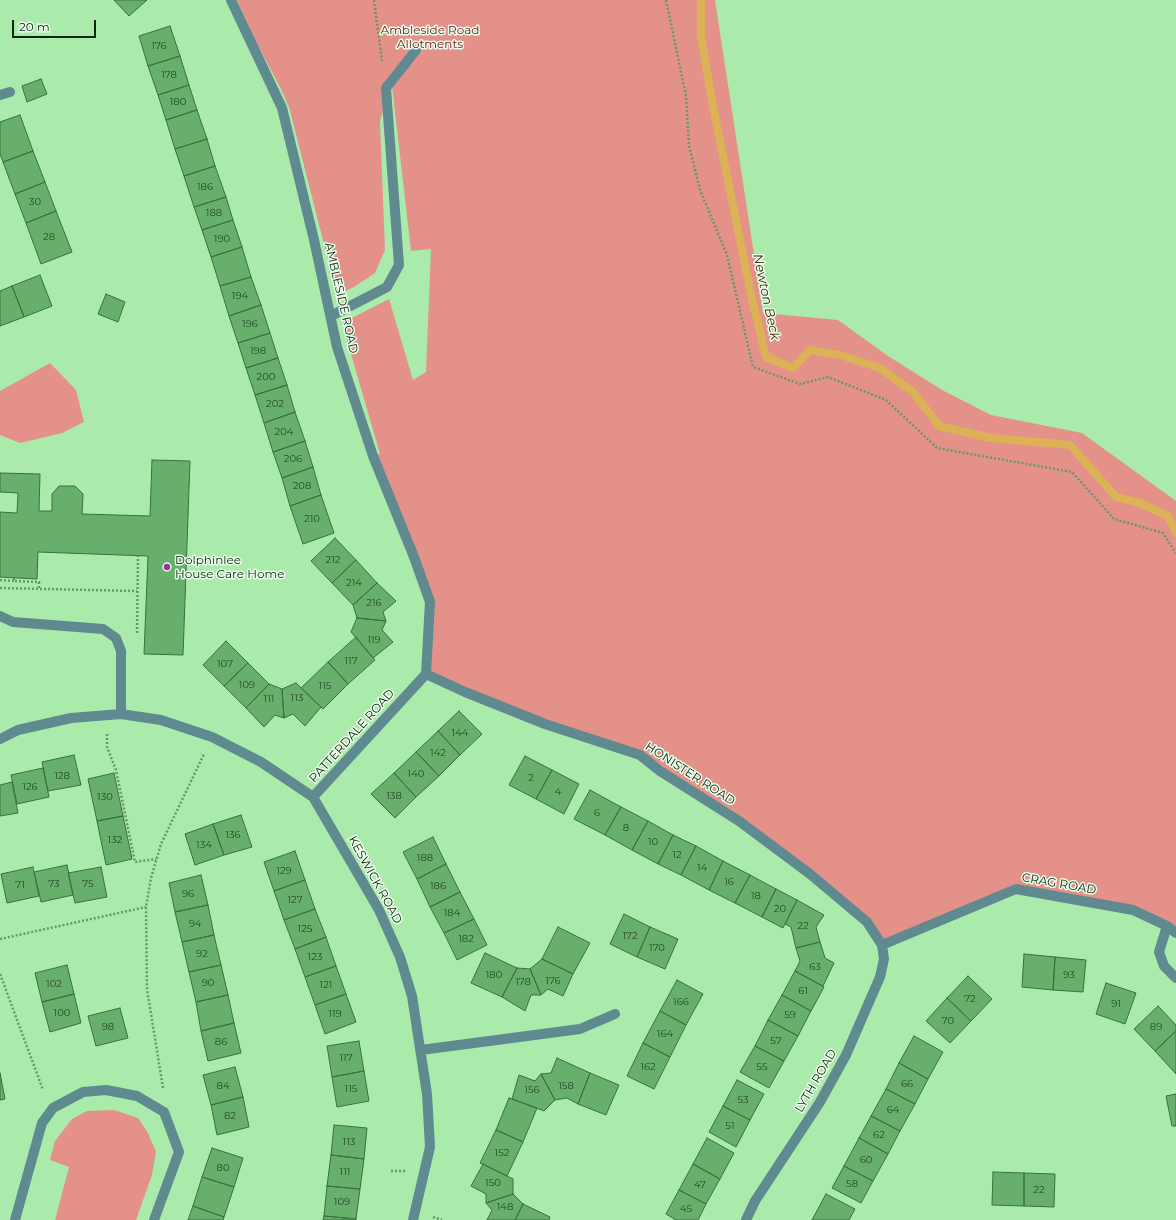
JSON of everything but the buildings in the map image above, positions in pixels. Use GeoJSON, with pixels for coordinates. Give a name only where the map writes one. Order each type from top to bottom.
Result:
{"type":"FeatureCollection","features":[{"type":"Feature","properties":{"kind":"street","name":"AMBLESIDE ROAD"},"geometry":{"type":"LineString","coordinates":[[231,0],[282,108],[314,240],[337,348],[372,456],[414,557],[430,602],[426,674]]}},
{"type":"Feature","properties":{"kind":"street"},"geometry":{"type":"LineString","coordinates":[[330,316],[387,287],[399,265],[386,88],[416,50]]}},
{"type":"Feature","properties":{"kind":"street"},"geometry":{"type":"LineString","coordinates":[[0,616],[13,622],[103,629],[116,638],[121,651],[121,714]]}},
{"type":"Feature","properties":{"kind":"street","name":"PATTERDALE ROAD"},"geometry":{"type":"LineString","coordinates":[[0,738],[18,730],[71,718],[121,714],[161,720],[212,737],[261,762],[313,797],[426,674]]}},
{"type":"Feature","properties":{"kind":"street","name":"HONISTER ROAD"},"geometry":{"type":"LineString","coordinates":[[426,674],[465,692],[545,724],[640,755],[660,771],[739,821],[810,874],[867,922],[882,945]]}},
{"type":"Feature","properties":{"kind":"street","name":"KESWICK ROAD"},"geometry":{"type":"LineString","coordinates":[[313,797],[379,910],[400,957],[412,996],[428,1094],[430,1147],[413,1220]]}},
{"type":"Feature","properties":{"kind":"street","name":"CRAG ROAD"},"geometry":{"type":"LineString","coordinates":[[882,945],[1016,889],[1132,910],[1167,926],[1176,933]]}},
{"type":"Feature","properties":{"kind":"street"},"geometry":{"type":"LineString","coordinates":[[1167,926],[1159,952],[1164,966],[1176,978]]}},
{"type":"Feature","properties":{"kind":"street","name":"LYTH ROAD"},"geometry":{"type":"LineString","coordinates":[[746,1220],[755,1201],[820,1102],[846,1055],[880,977],[884,959],[882,945]]}},
{"type":"Feature","properties":{"kind":"street"},"geometry":{"type":"LineString","coordinates":[[421,1050],[580,1029],[614,1014]]}},
{"type":"Feature","properties":{"kind":"street"},"geometry":{"type":"LineString","coordinates":[[15,1220],[42,1122],[53,1108],[83,1092],[106,1090],[137,1096],[164,1112],[179,1152],[154,1220]]}},
{"type":"Feature","properties":{"kind":"path"},"geometry":{"type":"LineString","coordinates":[[374,0],[386,88]]}},
{"type":"Feature","properties":{"kind":"path"},"geometry":{"type":"LineString","coordinates":[[666,0],[686,96],[689,146],[700,190],[727,255],[753,367],[800,384],[828,377],[886,400],[937,448],[1072,472],[1114,519],[1164,533],[1176,553]]}},
{"type":"Feature","properties":{"kind":"path"},"geometry":{"type":"LineString","coordinates":[[137,635],[138,556]]}},
{"type":"Feature","properties":{"kind":"path"},"geometry":{"type":"LineString","coordinates":[[0,580],[14,579],[39,582],[39,590]]}},
{"type":"Feature","properties":{"kind":"path"},"geometry":{"type":"LineString","coordinates":[[0,588],[137,591]]}},
{"type":"Feature","properties":{"kind":"path"},"geometry":{"type":"LineString","coordinates":[[109,716],[107,747],[116,770],[135,862],[156,859]]}},
{"type":"Feature","properties":{"kind":"path"},"geometry":{"type":"LineString","coordinates":[[164,1112],[164,1091],[147,989],[146,907],[151,878],[161,844],[212,737]]}},
{"type":"Feature","properties":{"kind":"path"},"geometry":{"type":"LineString","coordinates":[[0,939],[146,907]]}},
{"type":"Feature","properties":{"kind":"path"},"geometry":{"type":"LineString","coordinates":[[0,974],[41,1087],[53,1108]]}},
{"type":"Feature","properties":{"kind":"green space","name":"Ambleside Road Allotments"},"geometry":{"type":"Polygon","coordinates":[[[237,0],[715,0],[763,313],[838,320],[888,356],[942,390],[991,415],[1082,433],[1176,501],[1176,933],[1133,910],[1016,889],[882,945],[867,922],[810,874],[640,755],[426,674],[430,602],[373,456],[380,454],[342,323],[389,299],[413,380],[426,372],[431,249],[411,251],[391,77],[380,122],[385,250],[375,273],[354,287],[337,295],[289,107],[255,40],[237,0]]]}},
{"type":"Feature","properties":{"kind":"green space"},"geometry":{"type":"Polygon","coordinates":[[[50,363],[76,390],[84,422],[62,433],[20,443],[0,435],[0,391],[50,363]]]}},
{"type":"Feature","properties":{"kind":"green space"},"geometry":{"type":"Polygon","coordinates":[[[114,1110],[138,1118],[148,1133],[156,1152],[152,1175],[136,1220],[55,1220],[69,1167],[50,1160],[55,1141],[72,1119],[87,1111],[114,1110]]]}},
{"type":"Feature","properties":{"kind":"waterway","name":"Newton Beck"},"geometry":{"type":"LineString","coordinates":[[701,0],[701,36],[713,107],[752,299],[766,357],[793,368],[810,350],[840,355],[880,368],[913,392],[939,426],[991,438],[1070,445],[1116,497],[1140,503],[1168,516],[1176,533]]}},
{"type":"Feature","properties":{"kind":"place","name":"Dolphinlee House Care Home"},"geometry":{"type":"Point","coordinates":[167,567]}}]}
